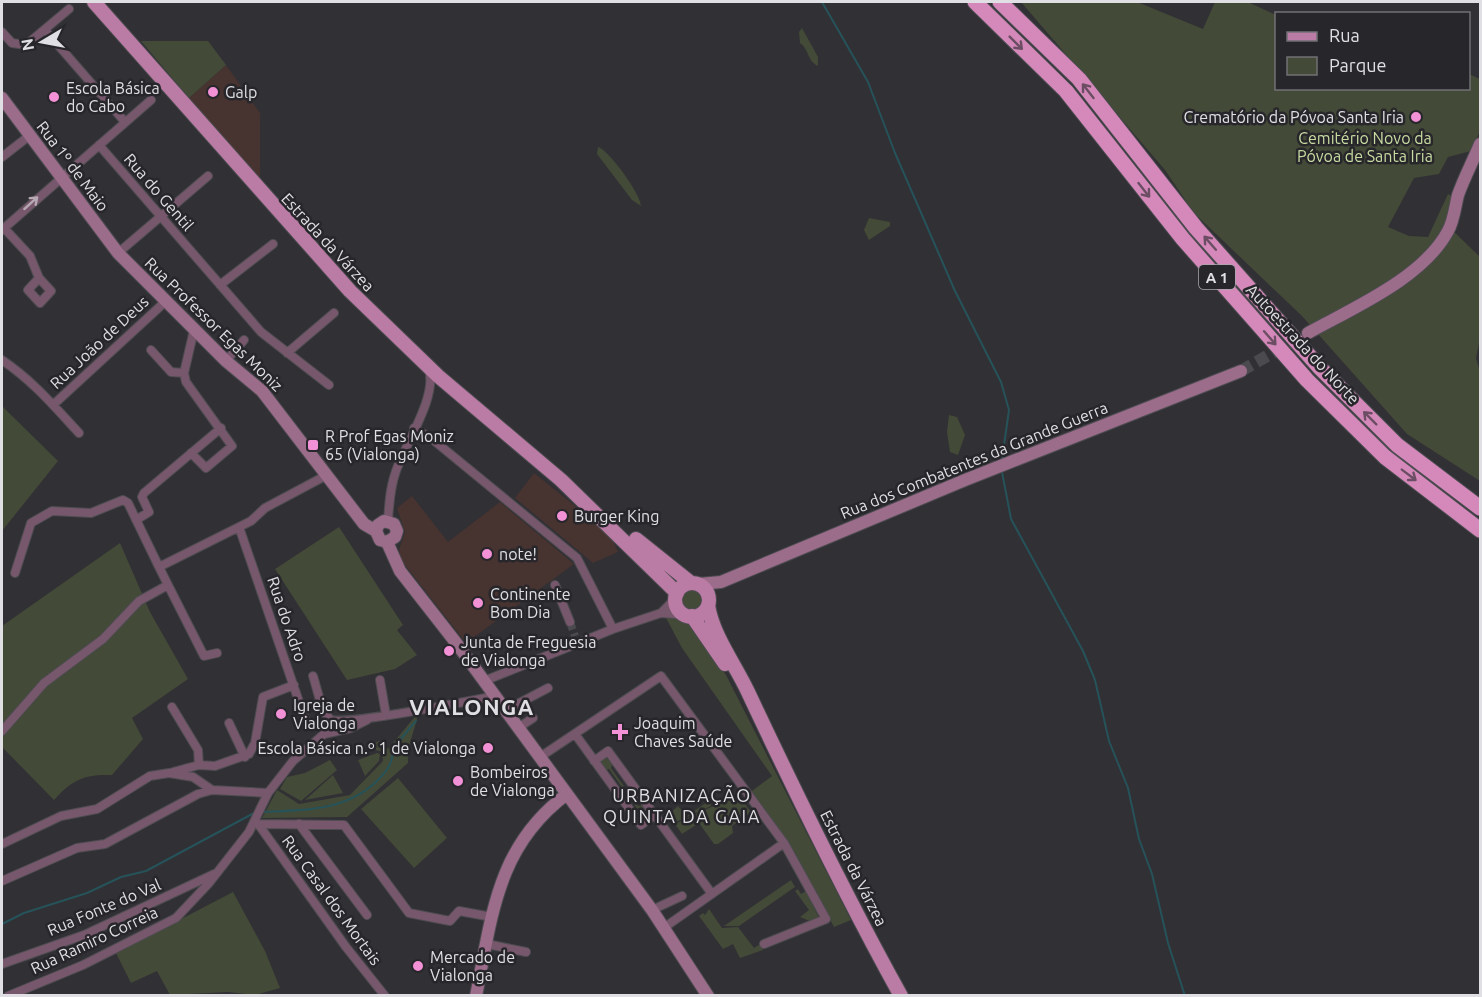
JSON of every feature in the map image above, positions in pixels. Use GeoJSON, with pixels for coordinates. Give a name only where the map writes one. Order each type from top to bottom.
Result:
{"type":"FeatureCollection","features":[{"type":"Feature","properties":{"kind":"highway","name":"Autoestrada do Norte"},"geometry":{"type":"LineString","coordinates":[[975,2],[1066,91],[1183,239],[1307,380],[1385,457],[1480,530]]}},
{"type":"Feature","properties":{"kind":"highway","name":"Autoestrada do Norte"},"geometry":{"type":"LineString","coordinates":[[1000,2],[1078,80],[1196,228],[1320,368],[1397,445],[1480,508]]}},
{"type":"Feature","properties":{"kind":"main road","name":"Estrada da Várzea"},"geometry":{"type":"LineString","coordinates":[[94,2],[350,291],[425,364],[561,480],[598,506],[665,564],[702,592],[715,629],[735,665],[777,755],[901,996]]}},
{"type":"Feature","properties":{"kind":"main road","name":"Estrada da Várzea"},"geometry":{"type":"LineString","coordinates":[[561,480],[676,595],[678,608],[689,616],[728,669],[777,755]]}},
{"type":"Feature","properties":{"kind":"main road"},"geometry":{"type":"LineString","coordinates":[[676,595],[684,585],[702,592],[702,613],[689,616]]}},
{"type":"Feature","properties":{"kind":"street"},"geometry":{"type":"LineString","coordinates":[[2,32],[12,43],[23,45],[69,9]]}},
{"type":"Feature","properties":{"kind":"street"},"geometry":{"type":"LineString","coordinates":[[45,30],[125,122]]}},
{"type":"Feature","properties":{"kind":"street","name":"Rua 1º de Maio"},"geometry":{"type":"LineString","coordinates":[[2,98],[118,253]]}},
{"type":"Feature","properties":{"kind":"street"},"geometry":{"type":"LineString","coordinates":[[39,278],[30,256],[3,229],[151,100]]}},
{"type":"Feature","properties":{"kind":"street"},"geometry":{"type":"LineString","coordinates":[[2,157],[29,136]]}},
{"type":"Feature","properties":{"kind":"street"},"geometry":{"type":"LineString","coordinates":[[1308,333],[1375,296],[1430,256],[1448,232],[1459,192],[1480,144]]}},
{"type":"Feature","properties":{"kind":"street","name":"Rua do Gentil"},"geometry":{"type":"LineString","coordinates":[[99,145],[261,332],[329,385]]}},
{"type":"Feature","properties":{"kind":"street"},"geometry":{"type":"LineString","coordinates":[[118,253],[208,176]]}},
{"type":"Feature","properties":{"kind":"street"},"geometry":{"type":"LineString","coordinates":[[220,285],[273,244]]}},
{"type":"Feature","properties":{"kind":"street","name":"Rua Professor Egas Moniz"},"geometry":{"type":"LineString","coordinates":[[118,253],[226,361],[262,391],[364,524],[376,531],[378,538],[387,542],[400,571],[506,710],[665,927],[708,996]]}},
{"type":"Feature","properties":{"kind":"street","name":"Rua João de Deus"},"geometry":{"type":"LineString","coordinates":[[53,405],[166,301]]}},
{"type":"Feature","properties":{"kind":"street"},"geometry":{"type":"LineString","coordinates":[[287,353],[334,313]]}},
{"type":"Feature","properties":{"kind":"street"},"geometry":{"type":"LineString","coordinates":[[191,453],[206,468],[231,449],[232,444],[188,386],[184,373],[194,330]]}},
{"type":"Feature","properties":{"kind":"street"},"geometry":{"type":"LineString","coordinates":[[226,361],[244,340]]}},
{"type":"Feature","properties":{"kind":"street"},"geometry":{"type":"LineString","coordinates":[[151,351],[171,372],[184,373]]}},
{"type":"Feature","properties":{"kind":"street"},"geometry":{"type":"LineString","coordinates":[[2,360],[26,376],[79,433]]}},
{"type":"Feature","properties":{"kind":"street"},"geometry":{"type":"LineString","coordinates":[[376,531],[381,522],[388,521],[394,476],[430,393],[431,376],[425,364]]}},
{"type":"Feature","properties":{"kind":"street","name":"Rua dos Combatentes da Grande Guerra"},"geometry":{"type":"LineString","coordinates":[[702,592],[965,480],[1241,371]]}},
{"type":"Feature","properties":{"kind":"street"},"geometry":{"type":"LineString","coordinates":[[430,393],[437,387],[450,387]]}},
{"type":"Feature","properties":{"kind":"street"},"geometry":{"type":"LineString","coordinates":[[136,520],[149,512],[143,494],[221,428]]}},
{"type":"Feature","properties":{"kind":"street"},"geometry":{"type":"LineString","coordinates":[[414,428],[432,439],[576,558],[613,629]]}},
{"type":"Feature","properties":{"kind":"street"},"geometry":{"type":"LineString","coordinates":[[159,567],[239,527],[285,497],[327,475]]}},
{"type":"Feature","properties":{"kind":"street"},"geometry":{"type":"LineString","coordinates":[[15,573],[31,523],[52,511],[91,513],[126,501],[204,656],[208,657],[217,653]]}},
{"type":"Feature","properties":{"kind":"street","name":"Rua Professor Egas Moniz"},"geometry":{"type":"LineString","coordinates":[[387,542],[395,537],[397,531],[394,524],[388,521]]}},
{"type":"Feature","properties":{"kind":"street","name":"Rua do Adro"},"geometry":{"type":"LineString","coordinates":[[239,527],[306,722]]}},
{"type":"Feature","properties":{"kind":"street"},"geometry":{"type":"LineString","coordinates":[[2,731],[44,683],[98,643],[133,607],[168,585]]}},
{"type":"Feature","properties":{"kind":"street"},"geometry":{"type":"LineString","coordinates":[[555,585],[570,622]]}},
{"type":"Feature","properties":{"kind":"street"},"geometry":{"type":"LineString","coordinates":[[661,613],[676,595]]}},
{"type":"Feature","properties":{"kind":"street"},"geometry":{"type":"LineString","coordinates":[[484,681],[576,639],[661,613],[689,616]]}},
{"type":"Feature","properties":{"kind":"street"},"geometry":{"type":"LineString","coordinates":[[314,676],[326,713],[331,720],[367,720],[421,708],[495,696]]}},
{"type":"Feature","properties":{"kind":"street"},"geometry":{"type":"LineString","coordinates":[[540,757],[661,676],[784,843],[826,919],[764,944]]}},
{"type":"Feature","properties":{"kind":"street"},"geometry":{"type":"LineString","coordinates":[[380,680],[386,715]]}},
{"type":"Feature","properties":{"kind":"street"},"geometry":{"type":"LineString","coordinates":[[2,844],[61,816],[97,809],[150,776],[199,765],[215,766],[245,757],[254,746],[263,696],[294,685]]}},
{"type":"Feature","properties":{"kind":"street"},"geometry":{"type":"LineString","coordinates":[[506,710],[548,688]]}},
{"type":"Feature","properties":{"kind":"street"},"geometry":{"type":"LineString","coordinates":[[172,707],[198,750],[199,765]]}},
{"type":"Feature","properties":{"kind":"street"},"geometry":{"type":"LineString","coordinates":[[518,728],[533,718]]}},
{"type":"Feature","properties":{"kind":"street","name":"Rua Ramiro Correia"},"geometry":{"type":"LineString","coordinates":[[8,996],[83,965],[176,918],[257,823],[268,794],[293,761],[318,738],[329,732],[355,727],[367,720]]}},
{"type":"Feature","properties":{"kind":"street"},"geometry":{"type":"LineString","coordinates":[[229,723],[245,757]]}},
{"type":"Feature","properties":{"kind":"street"},"geometry":{"type":"LineString","coordinates":[[224,739],[234,734]]}},
{"type":"Feature","properties":{"kind":"street"},"geometry":{"type":"LineString","coordinates":[[575,734],[640,825],[655,814]]}},
{"type":"Feature","properties":{"kind":"street"},"geometry":{"type":"LineString","coordinates":[[594,761],[608,751],[712,894]]}},
{"type":"Feature","properties":{"kind":"street"},"geometry":{"type":"LineString","coordinates":[[169,773],[193,777],[212,790]]}},
{"type":"Feature","properties":{"kind":"street"},"geometry":{"type":"LineString","coordinates":[[2,882],[77,848],[105,844],[180,801],[212,790],[268,794]]}},
{"type":"Feature","properties":{"kind":"street"},"geometry":{"type":"LineString","coordinates":[[476,996],[492,917],[513,853],[552,806],[567,794]]}},
{"type":"Feature","properties":{"kind":"street"},"geometry":{"type":"LineString","coordinates":[[257,823],[344,825],[412,914],[450,921],[459,911],[492,917]]}},
{"type":"Feature","properties":{"kind":"street","name":"Rua Casal dos Mortais"},"geometry":{"type":"LineString","coordinates":[[257,823],[346,947],[385,996]]}},
{"type":"Feature","properties":{"kind":"street"},"geometry":{"type":"LineString","coordinates":[[299,824],[367,915]]}},
{"type":"Feature","properties":{"kind":"street"},"geometry":{"type":"LineString","coordinates":[[665,927],[784,843]]}},
{"type":"Feature","properties":{"kind":"street","name":"Rua Fonte do Val"},"geometry":{"type":"LineString","coordinates":[[2,964],[84,934],[217,872]]}},
{"type":"Feature","properties":{"kind":"street"},"geometry":{"type":"LineString","coordinates":[[652,910],[682,896]]}},
{"type":"Feature","properties":{"kind":"street"},"geometry":{"type":"LineString","coordinates":[[486,944],[526,952]]}},
{"type":"Feature","properties":{"kind":"shaded area"},"geometry":{"type":"Polygon","coordinates":[[[226,65],[260,113],[260,178],[189,98],[226,65]]]}},
{"type":"Feature","properties":{"kind":"shaded area","name":"Burger King"},"geometry":{"type":"Polygon","coordinates":[[[534,473],[610,534],[618,552],[593,563],[515,498],[534,473]]]}},
{"type":"Feature","properties":{"kind":"shaded area","name":"Continente Bom Dia"},"geometry":{"type":"Polygon","coordinates":[[[412,496],[448,542],[500,502],[574,564],[466,643],[401,560],[399,550],[405,532],[397,508],[412,496]]]}},
{"type":"Feature","properties":{"kind":"green space","name":"Cemitério Novo da Póvoa de Santa Iria"},"geometry":{"type":"Polygon","coordinates":[[[1021,2],[1137,2],[1203,29],[1215,2],[1248,2],[1275,15],[1275,90],[1470,90],[1470,74],[1480,79],[1480,131],[1471,151],[1448,157],[1439,174],[1414,178],[1388,227],[1409,236],[1428,237],[1448,194],[1452,196],[1446,224],[1480,257],[1480,338],[1476,358],[1480,372],[1480,481],[1407,434],[1302,316],[1194,213],[1165,170],[1021,2]]]}},
{"type":"Feature","properties":{"kind":"green space"},"geometry":{"type":"Polygon","coordinates":[[[802,28],[818,57],[818,66],[814,64],[800,43],[799,32],[802,28]]]}},
{"type":"Feature","properties":{"kind":"green space"},"geometry":{"type":"Polygon","coordinates":[[[141,41],[208,41],[226,65],[189,98],[141,41]]]}},
{"type":"Feature","properties":{"kind":"green space"},"geometry":{"type":"Polygon","coordinates":[[[598,147],[609,155],[623,173],[636,192],[641,206],[632,200],[597,154],[598,147]]]}},
{"type":"Feature","properties":{"kind":"green space"},"geometry":{"type":"Polygon","coordinates":[[[869,218],[890,222],[890,226],[869,240],[864,230],[869,218]]]}},
{"type":"Feature","properties":{"kind":"green space"},"geometry":{"type":"Polygon","coordinates":[[[2,406],[58,461],[2,531],[2,406]]]}},
{"type":"Feature","properties":{"kind":"green space"},"geometry":{"type":"Polygon","coordinates":[[[949,415],[957,417],[965,435],[958,455],[950,452],[947,432],[949,415]]]}},
{"type":"Feature","properties":{"kind":"green space"},"geometry":{"type":"Polygon","coordinates":[[[339,527],[403,625],[397,630],[417,655],[395,669],[347,680],[275,569],[339,527]]]}},
{"type":"Feature","properties":{"kind":"green space"},"geometry":{"type":"Polygon","coordinates":[[[120,543],[150,612],[188,679],[132,718],[143,739],[112,775],[86,777],[79,780],[54,800],[2,747],[2,626],[120,543]]]}},
{"type":"Feature","properties":{"kind":"green space"},"geometry":{"type":"Polygon","coordinates":[[[692,590],[699,593],[702,600],[699,607],[692,610],[685,607],[682,600],[685,593],[692,590]]]}},
{"type":"Feature","properties":{"kind":"green space"},"geometry":{"type":"Polygon","coordinates":[[[665,616],[680,619],[693,627],[726,675],[851,920],[834,927],[816,893],[748,794],[772,776],[682,648],[665,616]]]}},
{"type":"Feature","properties":{"kind":"green space"},"geometry":{"type":"Polygon","coordinates":[[[418,713],[408,763],[347,817],[262,818],[277,790],[299,804],[350,795],[383,761],[382,752],[376,750],[374,743],[379,741],[388,749],[418,713]]]}},
{"type":"Feature","properties":{"kind":"green space"},"geometry":{"type":"Polygon","coordinates":[[[380,754],[379,761],[365,776],[358,760],[380,754]]]}},
{"type":"Feature","properties":{"kind":"green space"},"geometry":{"type":"Polygon","coordinates":[[[605,757],[613,763],[611,768],[638,806],[644,805],[648,810],[645,817],[640,818],[634,813],[636,807],[609,769],[603,771],[599,762],[605,757]]]}},
{"type":"Feature","properties":{"kind":"green space"},"geometry":{"type":"Polygon","coordinates":[[[330,760],[337,770],[301,801],[280,789],[287,777],[305,773],[330,760]]]}},
{"type":"Feature","properties":{"kind":"green space"},"geometry":{"type":"Polygon","coordinates":[[[333,775],[343,793],[305,800],[333,775]]]}},
{"type":"Feature","properties":{"kind":"green space"},"geometry":{"type":"Polygon","coordinates":[[[398,778],[447,838],[414,868],[361,809],[398,778]]]}},
{"type":"Feature","properties":{"kind":"green space"},"geometry":{"type":"Polygon","coordinates":[[[736,792],[751,812],[732,826],[733,833],[718,844],[714,844],[699,823],[682,834],[675,824],[724,801],[736,792]]]}},
{"type":"Feature","properties":{"kind":"green space"},"geometry":{"type":"Polygon","coordinates":[[[710,800],[711,806],[674,823],[668,815],[678,806],[687,816],[710,800]]]}},
{"type":"Feature","properties":{"kind":"green space"},"geometry":{"type":"Polygon","coordinates":[[[791,880],[795,887],[739,926],[724,926],[791,880]]]}},
{"type":"Feature","properties":{"kind":"green space"},"geometry":{"type":"Polygon","coordinates":[[[798,889],[801,894],[806,891],[819,918],[812,922],[800,917],[809,910],[795,891],[798,889]]]}},
{"type":"Feature","properties":{"kind":"green space"},"geometry":{"type":"Polygon","coordinates":[[[233,892],[265,951],[280,988],[255,995],[228,992],[170,995],[157,971],[131,983],[116,953],[233,892]]]}},
{"type":"Feature","properties":{"kind":"green space"},"geometry":{"type":"Polygon","coordinates":[[[709,909],[722,928],[738,927],[754,948],[762,943],[763,950],[740,958],[733,944],[723,949],[699,916],[703,913],[705,915],[709,909]]]}},
{"type":"Feature","properties":{"kind":"waterway"},"geometry":{"type":"LineString","coordinates":[[822,2],[868,82],[895,153],[955,291],[1001,382],[1009,410],[1002,459]]}},
{"type":"Feature","properties":{"kind":"waterway"},"geometry":{"type":"LineString","coordinates":[[1002,472],[1011,519],[1083,651],[1095,680],[1109,741],[1128,788],[1139,839],[1152,874],[1168,943],[1185,996]]}},
{"type":"Feature","properties":{"kind":"waterway"},"geometry":{"type":"LineString","coordinates":[[263,812],[324,807],[365,791],[387,770],[393,748],[416,721]]}},
{"type":"Feature","properties":{"kind":"waterway"},"geometry":{"type":"LineString","coordinates":[[2,924],[24,913],[87,893],[121,877],[146,871],[254,813]]}},
{"type":"Feature","properties":{"kind":"tunnel"},"geometry":{"type":"LineString","coordinates":[[1241,371],[1302,336]]}},
{"type":"Feature","properties":{"kind":"tunnel"},"geometry":{"type":"LineString","coordinates":[[570,622],[575,636]]}},
{"type":"Feature","properties":{"kind":"place","name":"Galp"},"geometry":{"type":"Point","coordinates":[213,92]}},
{"type":"Feature","properties":{"kind":"place","name":"Escola Básica do Cabo"},"geometry":{"type":"Point","coordinates":[54,97]}},
{"type":"Feature","properties":{"kind":"place","name":"Crematório da Póvoa Santa Iria"},"geometry":{"type":"Point","coordinates":[1416,117]}},
{"type":"Feature","properties":{"kind":"place","name":"R Prof Egas Moniz 65 (Vialonga)"},"geometry":{"type":"Point","coordinates":[313,445]}},
{"type":"Feature","properties":{"kind":"place","name":"Burger King"},"geometry":{"type":"Point","coordinates":[562,516]}},
{"type":"Feature","properties":{"kind":"place","name":"note!"},"geometry":{"type":"Point","coordinates":[487,554]}},
{"type":"Feature","properties":{"kind":"place","name":"Continente Bom Dia"},"geometry":{"type":"Point","coordinates":[478,603]}},
{"type":"Feature","properties":{"kind":"place","name":"Junta de Freguesia de Vialonga"},"geometry":{"type":"Point","coordinates":[449,651]}},
{"type":"Feature","properties":{"kind":"place","name":"Igreja de Vialonga"},"geometry":{"type":"Point","coordinates":[281,714]}},
{"type":"Feature","properties":{"kind":"place","name":"Joaquim Chaves Saúde"},"geometry":{"type":"Point","coordinates":[620,732]}},
{"type":"Feature","properties":{"kind":"place","name":"Escola Básica n.º 1 de Vialonga"},"geometry":{"type":"Point","coordinates":[488,748]}},
{"type":"Feature","properties":{"kind":"place","name":"Bombeiros de Vialonga"},"geometry":{"type":"Point","coordinates":[458,781]}},
{"type":"Feature","properties":{"kind":"place","name":"Mercado de Vialonga"},"geometry":{"type":"Point","coordinates":[418,966]}},
{"type":"Feature","properties":{"kind":"district","name":"VIALONGA"},"geometry":{"type":"Point","coordinates":[472,706]}},
{"type":"Feature","properties":{"kind":"district","name":"URBANIZAÇÃO QUINTA DA GAIA"},"geometry":{"type":"Point","coordinates":[682,805]}}]}
